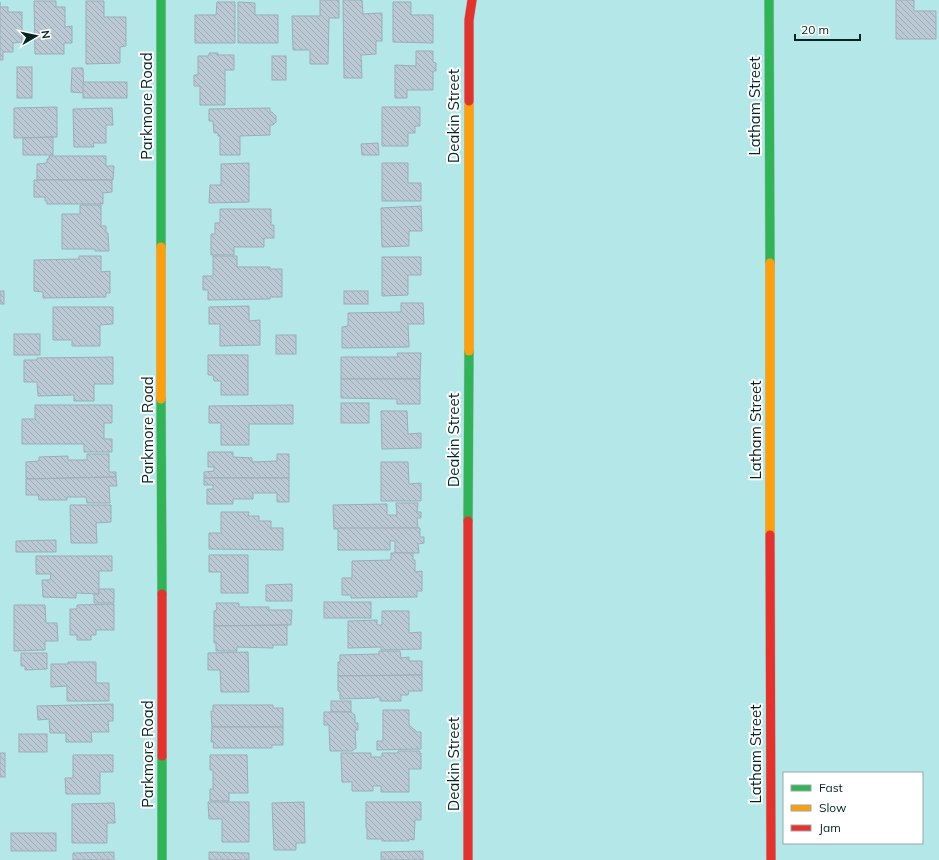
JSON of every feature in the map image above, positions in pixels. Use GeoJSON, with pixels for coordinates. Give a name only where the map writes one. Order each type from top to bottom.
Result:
{"type":"FeatureCollection","features":[{"type":"Feature","properties":{"kind":"street","name":"Parkmore Road"},"geometry":{"type":"LineString","coordinates":[[161,0],[162,860]]}},
{"type":"Feature","properties":{"kind":"street","name":"Deakin Street"},"geometry":{"type":"LineString","coordinates":[[465,0],[469,20]]}},
{"type":"Feature","properties":{"kind":"street","name":"Deakin Street"},"geometry":{"type":"LineString","coordinates":[[468,860],[469,20],[472,0]]}},
{"type":"Feature","properties":{"kind":"street","name":"Latham Street"},"geometry":{"type":"LineString","coordinates":[[769,0],[771,860]]}},
{"type":"Feature","properties":{"kind":"building"},"geometry":{"type":"Polygon","coordinates":[[[320,0],[339,0],[339,18],[329,18],[328,64],[310,64],[310,50],[293,50],[292,16],[320,16],[320,0]]]}},
{"type":"Feature","properties":{"kind":"building"},"geometry":{"type":"Polygon","coordinates":[[[343,0],[362,0],[363,14],[382,13],[382,41],[376,41],[376,54],[361,55],[362,78],[344,78],[343,0]]]}},
{"type":"Feature","properties":{"kind":"building"},"geometry":{"type":"Polygon","coordinates":[[[896,0],[914,0],[914,11],[936,11],[936,39],[896,39],[896,0]]]}},
{"type":"Feature","properties":{"kind":"building"},"geometry":{"type":"Polygon","coordinates":[[[34,1],[56,1],[56,7],[65,7],[65,27],[72,26],[72,43],[64,43],[64,54],[35,54],[34,1]]]}},
{"type":"Feature","properties":{"kind":"building"},"geometry":{"type":"Polygon","coordinates":[[[86,1],[104,1],[104,17],[126,17],[126,46],[120,47],[120,63],[86,64],[86,1]]]}},
{"type":"Feature","properties":{"kind":"building"},"geometry":{"type":"Polygon","coordinates":[[[217,2],[235,2],[235,43],[195,43],[195,15],[216,15],[217,2]]]}},
{"type":"Feature","properties":{"kind":"building"},"geometry":{"type":"Polygon","coordinates":[[[238,2],[255,3],[255,15],[278,15],[278,43],[238,43],[238,2]]]}},
{"type":"Feature","properties":{"kind":"building"},"geometry":{"type":"Polygon","coordinates":[[[393,2],[411,2],[411,15],[433,15],[433,43],[393,42],[393,2]]]}},
{"type":"Feature","properties":{"kind":"building"},"geometry":{"type":"Polygon","coordinates":[[[0,7],[8,7],[8,12],[22,12],[22,42],[13,43],[13,52],[3,52],[3,60],[0,60],[0,7]]]}},
{"type":"Feature","properties":{"kind":"building"},"geometry":{"type":"Polygon","coordinates":[[[416,51],[433,51],[433,62],[436,63],[436,71],[433,71],[433,90],[407,90],[407,98],[395,98],[395,65],[416,66],[416,51]]]}},
{"type":"Feature","properties":{"kind":"building"},"geometry":{"type":"Polygon","coordinates":[[[209,53],[218,53],[218,55],[234,55],[234,70],[225,70],[225,105],[200,105],[200,86],[194,86],[194,75],[198,75],[198,56],[209,56],[209,53]]]}},
{"type":"Feature","properties":{"kind":"building"},"geometry":{"type":"Polygon","coordinates":[[[272,56],[286,56],[286,80],[272,80],[272,56]]]}},
{"type":"Feature","properties":{"kind":"building"},"geometry":{"type":"Polygon","coordinates":[[[17,67],[32,67],[32,98],[17,98],[17,67]]]}},
{"type":"Feature","properties":{"kind":"building"},"geometry":{"type":"Polygon","coordinates":[[[72,68],[83,68],[84,93],[71,92],[72,68]]]}},
{"type":"Feature","properties":{"kind":"building"},"geometry":{"type":"Polygon","coordinates":[[[83,82],[127,82],[127,98],[83,98],[83,82]]]}},
{"type":"Feature","properties":{"kind":"building"},"geometry":{"type":"Polygon","coordinates":[[[57,107],[57,137],[14,138],[14,108],[57,107]]]}},
{"type":"Feature","properties":{"kind":"building"},"geometry":{"type":"Polygon","coordinates":[[[382,107],[420,107],[420,126],[415,126],[415,133],[408,133],[408,146],[382,146],[382,107]]]}},
{"type":"Feature","properties":{"kind":"building"},"geometry":{"type":"Polygon","coordinates":[[[112,108],[113,125],[106,125],[106,143],[93,143],[94,147],[74,147],[73,109],[112,108]]]}},
{"type":"Feature","properties":{"kind":"building"},"geometry":{"type":"Polygon","coordinates":[[[270,108],[270,112],[276,116],[276,122],[273,125],[270,125],[270,135],[240,136],[240,155],[220,155],[220,136],[218,136],[218,133],[214,133],[213,121],[209,121],[209,109],[270,108]]]}},
{"type":"Feature","properties":{"kind":"building"},"geometry":{"type":"Polygon","coordinates":[[[53,137],[53,155],[23,155],[23,138],[53,137]]]}},
{"type":"Feature","properties":{"kind":"building"},"geometry":{"type":"Polygon","coordinates":[[[378,143],[379,155],[362,155],[361,144],[378,143]]]}},
{"type":"Feature","properties":{"kind":"building"},"geometry":{"type":"Polygon","coordinates":[[[49,156],[106,156],[106,166],[114,166],[113,180],[37,180],[37,164],[47,163],[49,156]]]}},
{"type":"Feature","properties":{"kind":"building"},"geometry":{"type":"Polygon","coordinates":[[[249,163],[249,202],[209,203],[210,185],[221,185],[221,164],[249,163]]]}},
{"type":"Feature","properties":{"kind":"building"},"geometry":{"type":"Polygon","coordinates":[[[382,163],[408,163],[408,183],[421,183],[421,201],[382,201],[382,163]]]}},
{"type":"Feature","properties":{"kind":"building"},"geometry":{"type":"Polygon","coordinates":[[[34,180],[112,180],[112,192],[103,193],[103,204],[47,204],[45,197],[34,197],[34,180]]]}},
{"type":"Feature","properties":{"kind":"building"},"geometry":{"type":"Polygon","coordinates":[[[80,205],[101,205],[101,226],[106,226],[109,251],[95,251],[95,249],[62,249],[62,214],[80,214],[80,205]]]}},
{"type":"Feature","properties":{"kind":"building"},"geometry":{"type":"Polygon","coordinates":[[[421,206],[422,231],[409,231],[409,246],[382,247],[381,208],[421,206]]]}},
{"type":"Feature","properties":{"kind":"building"},"geometry":{"type":"Polygon","coordinates":[[[220,209],[271,209],[271,225],[274,225],[274,238],[264,238],[264,247],[234,247],[234,255],[211,255],[211,234],[215,234],[215,223],[220,223],[220,209]]]}},
{"type":"Feature","properties":{"kind":"building"},"geometry":{"type":"Polygon","coordinates":[[[79,256],[101,256],[101,272],[110,271],[110,293],[106,293],[106,297],[43,298],[43,292],[34,291],[34,260],[79,259],[79,256]]]}},
{"type":"Feature","properties":{"kind":"building"},"geometry":{"type":"Polygon","coordinates":[[[213,256],[237,256],[237,267],[270,267],[270,269],[282,269],[282,297],[270,297],[270,299],[208,300],[208,290],[203,290],[203,276],[213,276],[213,256]]]}},
{"type":"Feature","properties":{"kind":"building"},"geometry":{"type":"Polygon","coordinates":[[[382,257],[421,257],[421,275],[408,275],[408,295],[382,296],[382,257]]]}},
{"type":"Feature","properties":{"kind":"building"},"geometry":{"type":"Polygon","coordinates":[[[0,291],[4,291],[4,304],[0,304],[0,291]]]}},
{"type":"Feature","properties":{"kind":"building"},"geometry":{"type":"Polygon","coordinates":[[[344,291],[368,291],[368,304],[344,304],[344,291]]]}},
{"type":"Feature","properties":{"kind":"building"},"geometry":{"type":"Polygon","coordinates":[[[401,303],[423,303],[424,324],[408,324],[409,347],[342,348],[342,327],[348,326],[348,313],[401,312],[401,303]]]}},
{"type":"Feature","properties":{"kind":"building"},"geometry":{"type":"Polygon","coordinates":[[[249,306],[249,321],[260,320],[260,345],[220,346],[220,324],[209,324],[209,307],[249,306]]]}},
{"type":"Feature","properties":{"kind":"building"},"geometry":{"type":"Polygon","coordinates":[[[53,307],[113,307],[113,324],[100,325],[100,346],[72,346],[72,340],[53,340],[53,307]]]}},
{"type":"Feature","properties":{"kind":"building"},"geometry":{"type":"Polygon","coordinates":[[[14,334],[40,334],[40,355],[14,355],[14,334]]]}},
{"type":"Feature","properties":{"kind":"building"},"geometry":{"type":"Polygon","coordinates":[[[276,335],[296,335],[296,354],[276,354],[276,335]]]}},
{"type":"Feature","properties":{"kind":"building"},"geometry":{"type":"Polygon","coordinates":[[[397,353],[421,353],[420,379],[341,379],[341,357],[398,357],[397,353]]]}},
{"type":"Feature","properties":{"kind":"building"},"geometry":{"type":"Polygon","coordinates":[[[208,355],[248,355],[248,395],[221,395],[221,381],[214,381],[213,375],[208,375],[208,355]]]}},
{"type":"Feature","properties":{"kind":"building"},"geometry":{"type":"Polygon","coordinates":[[[113,357],[113,384],[94,384],[94,401],[74,401],[74,395],[38,396],[37,382],[24,382],[24,360],[37,360],[37,358],[113,357]]]}},
{"type":"Feature","properties":{"kind":"building"},"geometry":{"type":"Polygon","coordinates":[[[341,379],[420,379],[420,404],[397,404],[397,399],[341,398],[341,379]]]}},
{"type":"Feature","properties":{"kind":"building"},"geometry":{"type":"Polygon","coordinates":[[[341,403],[369,403],[369,423],[341,423],[341,403]]]}},
{"type":"Feature","properties":{"kind":"building"},"geometry":{"type":"Polygon","coordinates":[[[35,405],[112,405],[112,423],[104,423],[104,439],[112,439],[112,452],[84,452],[84,444],[22,444],[22,419],[35,419],[35,405]]]}},
{"type":"Feature","properties":{"kind":"building"},"geometry":{"type":"Polygon","coordinates":[[[293,405],[293,424],[249,424],[249,445],[221,445],[221,423],[209,423],[209,406],[293,405]]]}},
{"type":"Feature","properties":{"kind":"building"},"geometry":{"type":"Polygon","coordinates":[[[381,411],[407,411],[408,434],[421,433],[421,448],[382,449],[381,411]]]}},
{"type":"Feature","properties":{"kind":"building"},"geometry":{"type":"Polygon","coordinates":[[[208,452],[233,452],[233,457],[252,458],[252,462],[277,461],[277,454],[289,454],[289,478],[204,478],[204,472],[214,471],[214,467],[208,467],[208,452]]]}},
{"type":"Feature","properties":{"kind":"building"},"geometry":{"type":"Polygon","coordinates":[[[87,454],[109,454],[109,472],[116,472],[116,477],[26,479],[26,462],[39,461],[39,457],[68,456],[68,460],[87,460],[87,454]]]}},
{"type":"Feature","properties":{"kind":"building"},"geometry":{"type":"Polygon","coordinates":[[[381,462],[408,462],[409,484],[421,483],[421,501],[381,501],[381,462]]]}},
{"type":"Feature","properties":{"kind":"building"},"geometry":{"type":"Polygon","coordinates":[[[116,477],[117,486],[109,486],[110,503],[87,503],[86,497],[67,497],[67,500],[39,500],[38,495],[26,495],[26,479],[116,477]]]}},
{"type":"Feature","properties":{"kind":"building"},"geometry":{"type":"Polygon","coordinates":[[[204,478],[289,478],[289,502],[277,502],[277,493],[253,493],[253,499],[233,499],[233,504],[207,504],[207,489],[213,489],[213,485],[204,485],[204,478]]]}},
{"type":"Feature","properties":{"kind":"building"},"geometry":{"type":"Polygon","coordinates":[[[396,503],[418,503],[417,512],[421,512],[421,518],[417,518],[418,528],[334,529],[333,505],[387,504],[387,515],[397,515],[396,503]]]}},
{"type":"Feature","properties":{"kind":"building"},"geometry":{"type":"Polygon","coordinates":[[[70,505],[111,505],[111,522],[96,523],[97,543],[71,543],[70,505]]]}},
{"type":"Feature","properties":{"kind":"building"},"geometry":{"type":"Polygon","coordinates":[[[221,512],[249,512],[248,516],[259,516],[259,521],[271,521],[271,528],[283,528],[283,550],[209,549],[209,533],[221,533],[221,512]]]}},
{"type":"Feature","properties":{"kind":"building"},"geometry":{"type":"Polygon","coordinates":[[[338,528],[420,528],[420,537],[424,537],[424,543],[418,544],[419,553],[395,553],[395,541],[390,541],[390,550],[338,550],[338,528]]]}},
{"type":"Feature","properties":{"kind":"building"},"geometry":{"type":"Polygon","coordinates":[[[56,540],[56,552],[16,552],[16,541],[56,540]]]}},
{"type":"Feature","properties":{"kind":"building"},"geometry":{"type":"Polygon","coordinates":[[[391,553],[413,553],[413,560],[415,560],[415,572],[422,571],[422,591],[417,591],[417,597],[351,598],[351,595],[342,595],[342,578],[352,578],[352,561],[391,560],[391,553]]]}},
{"type":"Feature","properties":{"kind":"building"},"geometry":{"type":"Polygon","coordinates":[[[209,555],[248,555],[248,593],[221,593],[221,572],[209,572],[209,555]]]}},
{"type":"Feature","properties":{"kind":"building"},"geometry":{"type":"Polygon","coordinates":[[[36,556],[112,556],[112,571],[99,571],[99,594],[76,593],[76,598],[43,597],[42,580],[50,580],[51,574],[36,574],[36,556]]]}},
{"type":"Feature","properties":{"kind":"building"},"geometry":{"type":"Polygon","coordinates":[[[292,584],[292,601],[266,601],[266,585],[292,584]]]}},
{"type":"Feature","properties":{"kind":"building"},"geometry":{"type":"Polygon","coordinates":[[[99,589],[114,589],[114,603],[94,603],[94,594],[99,594],[99,589]]]}},
{"type":"Feature","properties":{"kind":"building"},"geometry":{"type":"Polygon","coordinates":[[[324,602],[371,602],[371,618],[324,618],[324,602]]]}},
{"type":"Feature","properties":{"kind":"building"},"geometry":{"type":"Polygon","coordinates":[[[216,603],[239,603],[239,607],[269,607],[269,610],[292,610],[291,625],[214,626],[214,611],[217,610],[216,603]]]}},
{"type":"Feature","properties":{"kind":"building"},"geometry":{"type":"Polygon","coordinates":[[[114,604],[114,630],[96,630],[96,635],[91,635],[91,640],[77,640],[77,635],[70,635],[70,609],[77,609],[77,605],[114,604]]]}},
{"type":"Feature","properties":{"kind":"building"},"geometry":{"type":"Polygon","coordinates":[[[14,605],[45,605],[46,623],[57,623],[58,641],[45,641],[45,650],[14,651],[14,605]]]}},
{"type":"Feature","properties":{"kind":"building"},"geometry":{"type":"Polygon","coordinates":[[[382,611],[409,611],[409,633],[421,632],[421,649],[381,650],[381,647],[348,648],[348,621],[377,620],[377,625],[382,625],[382,611]]]}},
{"type":"Feature","properties":{"kind":"building"},"geometry":{"type":"Polygon","coordinates":[[[287,625],[287,645],[273,645],[273,648],[237,647],[237,651],[216,651],[216,643],[214,643],[214,626],[287,625]]]}},
{"type":"Feature","properties":{"kind":"building"},"geometry":{"type":"Polygon","coordinates":[[[379,651],[400,651],[401,658],[409,657],[409,661],[422,661],[422,675],[338,676],[338,662],[340,662],[340,655],[379,654],[379,651]]]}},
{"type":"Feature","properties":{"kind":"building"},"geometry":{"type":"Polygon","coordinates":[[[248,652],[249,692],[221,692],[220,670],[208,670],[208,653],[248,652]]]}},
{"type":"Feature","properties":{"kind":"building"},"geometry":{"type":"Polygon","coordinates":[[[21,653],[47,653],[47,669],[25,670],[25,666],[21,666],[21,653]]]}},
{"type":"Feature","properties":{"kind":"building"},"geometry":{"type":"Polygon","coordinates":[[[68,662],[96,662],[96,683],[109,683],[109,701],[67,701],[67,686],[51,687],[51,664],[68,664],[68,662]]]}},
{"type":"Feature","properties":{"kind":"building"},"geometry":{"type":"Polygon","coordinates":[[[422,675],[422,691],[409,691],[408,695],[401,695],[401,701],[380,701],[380,697],[340,699],[340,691],[338,691],[338,676],[422,675]]]}},
{"type":"Feature","properties":{"kind":"building"},"geometry":{"type":"Polygon","coordinates":[[[331,701],[351,701],[351,712],[331,712],[331,701]]]}},
{"type":"Feature","properties":{"kind":"building"},"geometry":{"type":"Polygon","coordinates":[[[113,704],[113,721],[108,721],[109,732],[91,732],[92,742],[66,742],[66,733],[50,733],[49,719],[38,720],[37,706],[113,704]]]}},
{"type":"Feature","properties":{"kind":"building"},"geometry":{"type":"Polygon","coordinates":[[[213,705],[273,705],[273,708],[283,708],[283,727],[212,727],[211,711],[213,711],[213,705]]]}},
{"type":"Feature","properties":{"kind":"building"},"geometry":{"type":"Polygon","coordinates":[[[383,710],[409,710],[409,725],[417,732],[421,732],[421,749],[377,750],[377,741],[383,741],[383,710]]]}},
{"type":"Feature","properties":{"kind":"building"},"geometry":{"type":"Polygon","coordinates":[[[324,712],[351,712],[355,715],[355,723],[358,723],[358,730],[355,730],[356,748],[352,751],[330,751],[329,725],[324,725],[324,712]]]}},
{"type":"Feature","properties":{"kind":"building"},"geometry":{"type":"Polygon","coordinates":[[[212,727],[283,727],[283,745],[272,745],[272,748],[213,748],[214,742],[211,742],[212,727]]]}},
{"type":"Feature","properties":{"kind":"building"},"geometry":{"type":"Polygon","coordinates":[[[19,734],[47,734],[47,752],[19,752],[19,734]]]}},
{"type":"Feature","properties":{"kind":"building"},"geometry":{"type":"Polygon","coordinates":[[[398,751],[420,751],[420,754],[421,753],[421,769],[409,769],[409,792],[381,792],[381,786],[373,786],[373,791],[352,791],[352,782],[342,782],[341,753],[371,753],[371,757],[382,757],[382,753],[398,753],[398,751]]]}},
{"type":"Feature","properties":{"kind":"building"},"geometry":{"type":"Polygon","coordinates":[[[0,753],[5,753],[5,777],[0,777],[0,753]]]}},
{"type":"Feature","properties":{"kind":"building"},"geometry":{"type":"Polygon","coordinates":[[[73,755],[113,755],[113,772],[100,772],[100,794],[66,794],[65,778],[73,778],[73,755]]]}},
{"type":"Feature","properties":{"kind":"building"},"geometry":{"type":"Polygon","coordinates":[[[210,755],[247,755],[248,793],[229,793],[229,801],[210,801],[210,789],[213,789],[213,770],[210,770],[210,755]]]}},
{"type":"Feature","properties":{"kind":"building"},"geometry":{"type":"Polygon","coordinates":[[[208,802],[249,802],[249,842],[222,842],[222,819],[209,819],[208,802]]]}},
{"type":"Feature","properties":{"kind":"building"},"geometry":{"type":"Polygon","coordinates":[[[304,802],[305,843],[296,843],[296,850],[274,850],[272,803],[304,802]]]}},
{"type":"Feature","properties":{"kind":"building"},"geometry":{"type":"Polygon","coordinates":[[[366,802],[421,802],[421,820],[415,820],[414,840],[382,841],[382,839],[367,839],[366,802]]]}},
{"type":"Feature","properties":{"kind":"building"},"geometry":{"type":"Polygon","coordinates":[[[114,803],[115,823],[107,823],[107,843],[72,843],[72,804],[114,803]]]}},
{"type":"Feature","properties":{"kind":"building"},"geometry":{"type":"Polygon","coordinates":[[[11,833],[56,833],[56,851],[11,851],[11,833]]]}},
{"type":"Feature","properties":{"kind":"building"},"geometry":{"type":"Polygon","coordinates":[[[423,851],[423,860],[381,860],[381,852],[423,851]]]}},
{"type":"Feature","properties":{"kind":"building"},"geometry":{"type":"Polygon","coordinates":[[[114,852],[114,860],[73,860],[73,853],[114,852]]]}},
{"type":"Feature","properties":{"kind":"building"},"geometry":{"type":"Polygon","coordinates":[[[209,852],[249,853],[249,860],[209,860],[209,852]]]}},
{"type":"Feature","properties":{"kind":"traffic: fast"},"geometry":{"type":"LineString","coordinates":[[161,0],[161,247]]}},
{"type":"Feature","properties":{"kind":"traffic: fast"},"geometry":{"type":"LineString","coordinates":[[769,0],[770,263]]}},
{"type":"Feature","properties":{"kind":"traffic: fast"},"geometry":{"type":"LineString","coordinates":[[468,521],[469,351]]}},
{"type":"Feature","properties":{"kind":"traffic: fast"},"geometry":{"type":"LineString","coordinates":[[161,399],[162,594]]}},
{"type":"Feature","properties":{"kind":"traffic: fast"},"geometry":{"type":"LineString","coordinates":[[162,756],[162,860]]}},
{"type":"Feature","properties":{"kind":"traffic: slow"},"geometry":{"type":"LineString","coordinates":[[469,101],[469,351]]}},
{"type":"Feature","properties":{"kind":"traffic: slow"},"geometry":{"type":"LineString","coordinates":[[161,247],[161,399]]}},
{"type":"Feature","properties":{"kind":"traffic: slow"},"geometry":{"type":"LineString","coordinates":[[770,263],[770,535]]}},
{"type":"Feature","properties":{"kind":"traffic: jam"},"geometry":{"type":"LineString","coordinates":[[469,101],[469,20],[472,0]]}},
{"type":"Feature","properties":{"kind":"traffic: jam"},"geometry":{"type":"LineString","coordinates":[[468,521],[468,860]]}},
{"type":"Feature","properties":{"kind":"traffic: jam"},"geometry":{"type":"LineString","coordinates":[[770,535],[771,860]]}},
{"type":"Feature","properties":{"kind":"traffic: jam"},"geometry":{"type":"LineString","coordinates":[[162,594],[162,756]]}}]}
